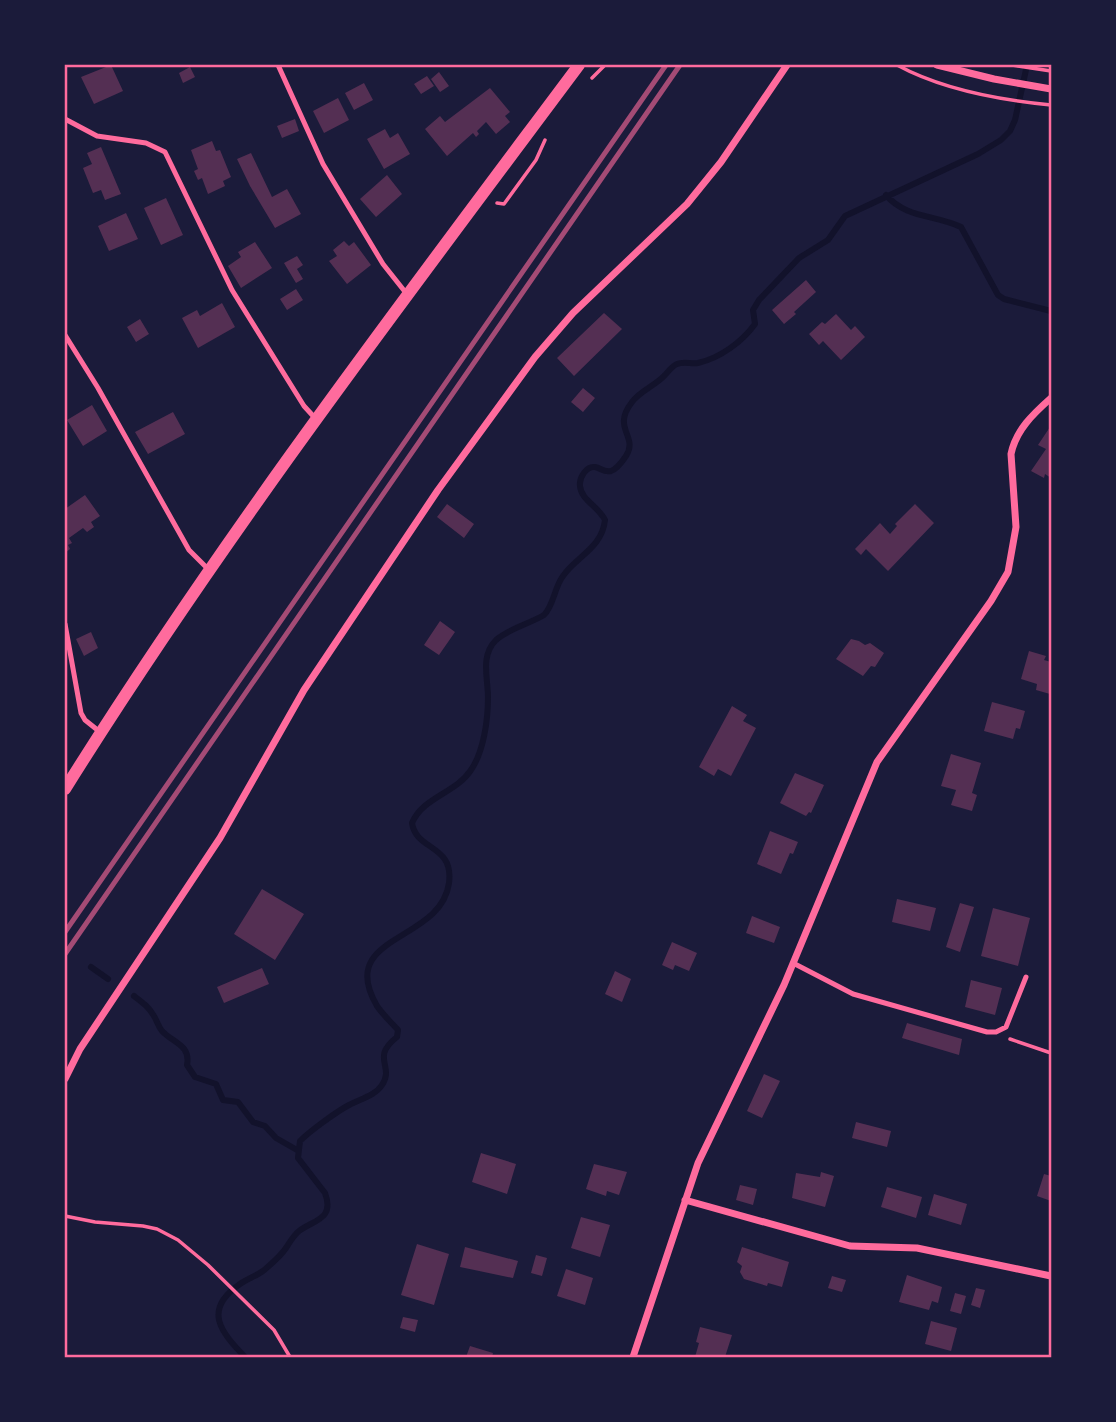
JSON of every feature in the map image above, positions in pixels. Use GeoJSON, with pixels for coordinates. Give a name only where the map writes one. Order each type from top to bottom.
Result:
{"type":"FeatureCollection","features":[{"type":"Feature","properties":{"kind":"street"},"geometry":{"type":"LineString","coordinates":[[65,789],[208,570],[579,65]]}},
{"type":"Feature","properties":{"kind":"street"},"geometry":{"type":"LineString","coordinates":[[65,1079],[80,1049],[220,838],[304,690],[339,642],[438,490],[535,357],[573,313],[687,204],[721,162],[788,65]]}},
{"type":"Feature","properties":{"kind":"street"},"geometry":{"type":"LineString","coordinates":[[937,65],[993,79],[1050,88]]}},
{"type":"Feature","properties":{"kind":"street"},"geometry":{"type":"LineString","coordinates":[[634,1357],[685,1200],[716,1125],[793,963],[877,762],[1009,572],[1016,527],[1011,454],[1013,444],[1029,419],[1051,398]]}},
{"type":"Feature","properties":{"kind":"street"},"geometry":{"type":"LineString","coordinates":[[685,1200],[850,1246],[917,1248],[1051,1276]]}},
{"type":"Feature","properties":{"kind":"lane"},"geometry":{"type":"LineString","coordinates":[[278,65],[323,164],[383,264],[408,295]]}},
{"type":"Feature","properties":{"kind":"lane"},"geometry":{"type":"LineString","coordinates":[[65,119],[97,135],[146,144],[165,152],[232,290],[303,407],[317,419]]}},
{"type":"Feature","properties":{"kind":"lane"},"geometry":{"type":"LineString","coordinates":[[65,335],[98,388],[189,550],[208,570]]}},
{"type":"Feature","properties":{"kind":"lane"},"geometry":{"type":"LineString","coordinates":[[65,624],[81,713],[85,720],[100,732]]}},
{"type":"Feature","properties":{"kind":"lane"},"geometry":{"type":"LineString","coordinates":[[793,963],[853,994],[986,1032],[1001,1031],[1011,1018],[1026,977]]}},
{"type":"Feature","properties":{"kind":"path"},"geometry":{"type":"LineString","coordinates":[[587,83],[605,65]]}},
{"type":"Feature","properties":{"kind":"path"},"geometry":{"type":"LineString","coordinates":[[897,65],[931,81],[992,96],[1049,105]]}},
{"type":"Feature","properties":{"kind":"path"},"geometry":{"type":"LineString","coordinates":[[1012,65],[1049,71]]}},
{"type":"Feature","properties":{"kind":"path"},"geometry":{"type":"LineString","coordinates":[[504,204],[536,160],[549,131]]}},
{"type":"Feature","properties":{"kind":"path"},"geometry":{"type":"LineString","coordinates":[[1001,1031],[1019,1044],[1051,1053]]}},
{"type":"Feature","properties":{"kind":"path"},"geometry":{"type":"LineString","coordinates":[[65,1216],[157,1230],[178,1240],[226,1281],[274,1330],[290,1357]]}},
{"type":"Feature","properties":{"kind":"building"},"geometry":{"type":"Polygon","coordinates":[[[111,65],[123,91],[94,104],[81,77],[111,65]]]}},
{"type":"Feature","properties":{"kind":"building"},"geometry":{"type":"Polygon","coordinates":[[[190,67],[195,77],[183,83],[179,73],[190,67]]]}},
{"type":"Feature","properties":{"kind":"building"},"geometry":{"type":"Polygon","coordinates":[[[439,72],[449,86],[440,92],[431,79],[439,72]]]}},
{"type":"Feature","properties":{"kind":"building"},"geometry":{"type":"Polygon","coordinates":[[[427,76],[434,86],[421,94],[414,84],[427,76]]]}},
{"type":"Feature","properties":{"kind":"building"},"geometry":{"type":"Polygon","coordinates":[[[364,83],[373,100],[354,110],[345,93],[364,83]]]}},
{"type":"Feature","properties":{"kind":"building"},"geometry":{"type":"Polygon","coordinates":[[[490,88],[510,112],[505,116],[510,122],[496,134],[486,122],[477,131],[479,134],[476,137],[473,133],[447,156],[425,129],[440,116],[445,122],[490,88]]]}},
{"type":"Feature","properties":{"kind":"building"},"geometry":{"type":"Polygon","coordinates":[[[338,98],[349,120],[324,133],[313,111],[338,98]]]}},
{"type":"Feature","properties":{"kind":"building"},"geometry":{"type":"Polygon","coordinates":[[[295,119],[299,131],[282,138],[277,126],[295,119]]]}},
{"type":"Feature","properties":{"kind":"building"},"geometry":{"type":"Polygon","coordinates":[[[385,129],[390,138],[398,133],[410,154],[384,169],[367,139],[385,129]]]}},
{"type":"Feature","properties":{"kind":"building"},"geometry":{"type":"Polygon","coordinates":[[[212,141],[216,151],[220,150],[231,177],[223,181],[225,186],[208,194],[202,178],[198,180],[194,171],[198,169],[191,150],[212,141]]]}},
{"type":"Feature","properties":{"kind":"building"},"geometry":{"type":"Polygon","coordinates":[[[101,147],[121,194],[105,200],[101,190],[93,193],[83,168],[92,164],[87,153],[101,147]]]}},
{"type":"Feature","properties":{"kind":"building"},"geometry":{"type":"Polygon","coordinates":[[[251,153],[272,197],[287,189],[301,214],[275,228],[237,159],[251,153]]]}},
{"type":"Feature","properties":{"kind":"building"},"geometry":{"type":"Polygon","coordinates":[[[387,175],[402,194],[376,217],[360,199],[387,175]]]}},
{"type":"Feature","properties":{"kind":"building"},"geometry":{"type":"Polygon","coordinates":[[[166,198],[183,235],[161,245],[144,208],[166,198]]]}},
{"type":"Feature","properties":{"kind":"building"},"geometry":{"type":"Polygon","coordinates":[[[126,213],[138,239],[109,251],[98,226],[126,213]]]}},
{"type":"Feature","properties":{"kind":"building"},"geometry":{"type":"Polygon","coordinates":[[[344,241],[349,246],[354,242],[371,265],[347,284],[329,261],[337,256],[333,250],[344,241]]]}},
{"type":"Feature","properties":{"kind":"building"},"geometry":{"type":"Polygon","coordinates":[[[255,242],[272,268],[241,288],[228,266],[241,257],[238,252],[255,242]]]}},
{"type":"Feature","properties":{"kind":"building"},"geometry":{"type":"Polygon","coordinates":[[[297,256],[303,265],[297,269],[303,279],[296,283],[284,263],[297,256]]]}},
{"type":"Feature","properties":{"kind":"building"},"geometry":{"type":"Polygon","coordinates":[[[806,280],[816,292],[784,324],[772,310],[806,280]]]}},
{"type":"Feature","properties":{"kind":"building"},"geometry":{"type":"Polygon","coordinates":[[[296,289],[303,300],[287,310],[280,299],[296,289]]]}},
{"type":"Feature","properties":{"kind":"building"},"geometry":{"type":"Polygon","coordinates":[[[222,303],[235,327],[198,348],[182,318],[197,310],[200,316],[222,303]]]}},
{"type":"Feature","properties":{"kind":"building"},"geometry":{"type":"Polygon","coordinates":[[[604,313],[622,329],[574,376],[557,358],[604,313]]]}},
{"type":"Feature","properties":{"kind":"building"},"geometry":{"type":"Polygon","coordinates":[[[836,314],[851,330],[855,326],[865,337],[841,360],[823,341],[819,345],[809,334],[836,314]]]}},
{"type":"Feature","properties":{"kind":"building"},"geometry":{"type":"Polygon","coordinates":[[[140,319],[149,334],[136,342],[127,327],[140,319]]]}},
{"type":"Feature","properties":{"kind":"building"},"geometry":{"type":"Polygon","coordinates":[[[583,388],[595,398],[583,412],[571,402],[583,388]]]}},
{"type":"Feature","properties":{"kind":"building"},"geometry":{"type":"Polygon","coordinates":[[[92,405],[107,431],[83,446],[67,420],[92,405]]]}},
{"type":"Feature","properties":{"kind":"building"},"geometry":{"type":"Polygon","coordinates":[[[173,412],[185,434],[148,454],[135,432],[173,412]]]}},
{"type":"Feature","properties":{"kind":"building"},"geometry":{"type":"Polygon","coordinates":[[[1050,427],[1051,478],[1045,474],[1044,478],[1031,471],[1046,449],[1038,445],[1050,427]]]}},
{"type":"Feature","properties":{"kind":"building"},"geometry":{"type":"Polygon","coordinates":[[[85,495],[100,516],[91,522],[94,527],[87,532],[83,528],[69,538],[72,543],[68,545],[70,549],[65,553],[65,509],[85,495]]]}},
{"type":"Feature","properties":{"kind":"building"},"geometry":{"type":"Polygon","coordinates":[[[447,504],[474,524],[464,538],[437,517],[447,504]]]}},
{"type":"Feature","properties":{"kind":"building"},"geometry":{"type":"Polygon","coordinates":[[[915,504],[934,523],[888,571],[866,549],[861,555],[855,549],[880,523],[890,534],[897,526],[895,524],[915,504]]]}},
{"type":"Feature","properties":{"kind":"building"},"geometry":{"type":"Polygon","coordinates":[[[440,621],[455,632],[439,655],[424,645],[440,621]]]}},
{"type":"Feature","properties":{"kind":"building"},"geometry":{"type":"Polygon","coordinates":[[[91,632],[98,648],[84,656],[76,639],[91,632]]]}},
{"type":"Feature","properties":{"kind":"building"},"geometry":{"type":"Polygon","coordinates":[[[851,639],[865,645],[870,643],[884,653],[875,667],[871,666],[863,676],[836,659],[851,639]]]}},
{"type":"Feature","properties":{"kind":"building"},"geometry":{"type":"Polygon","coordinates":[[[1029,651],[1046,656],[1044,660],[1051,662],[1050,694],[1036,690],[1037,684],[1021,679],[1029,651]]]}},
{"type":"Feature","properties":{"kind":"building"},"geometry":{"type":"Polygon","coordinates":[[[992,702],[1025,711],[1020,729],[1016,728],[1013,739],[984,731],[992,702]]]}},
{"type":"Feature","properties":{"kind":"building"},"geometry":{"type":"Polygon","coordinates":[[[732,706],[747,715],[743,721],[756,728],[731,776],[718,769],[714,776],[699,767],[732,706]]]}},
{"type":"Feature","properties":{"kind":"building"},"geometry":{"type":"Polygon","coordinates":[[[951,754],[981,763],[972,793],[977,795],[972,811],[951,805],[956,790],[941,786],[951,754]]]}},
{"type":"Feature","properties":{"kind":"building"},"geometry":{"type":"Polygon","coordinates":[[[795,773],[824,785],[811,813],[806,816],[780,803],[795,773]]]}},
{"type":"Feature","properties":{"kind":"building"},"geometry":{"type":"Polygon","coordinates":[[[770,831],[798,842],[781,874],[757,864],[770,831]]]}},
{"type":"Feature","properties":{"kind":"building"},"geometry":{"type":"Polygon","coordinates":[[[262,889],[304,914],[275,960],[234,934],[262,889]]]}},
{"type":"Feature","properties":{"kind":"building"},"geometry":{"type":"Polygon","coordinates":[[[897,899],[936,908],[930,931],[892,922],[897,899]]]}},
{"type":"Feature","properties":{"kind":"building"},"geometry":{"type":"Polygon","coordinates":[[[960,903],[974,907],[960,952],[946,947],[960,903]]]}},
{"type":"Feature","properties":{"kind":"building"},"geometry":{"type":"Polygon","coordinates":[[[993,908],[1030,918],[1018,966],[981,956],[993,908]]]}},
{"type":"Feature","properties":{"kind":"building"},"geometry":{"type":"Polygon","coordinates":[[[752,916],[780,927],[774,943],[746,933],[752,916]]]}},
{"type":"Feature","properties":{"kind":"building"},"geometry":{"type":"Polygon","coordinates":[[[672,942],[697,953],[689,971],[675,965],[673,970],[662,965],[672,942]]]}},
{"type":"Feature","properties":{"kind":"building"},"geometry":{"type":"Polygon","coordinates":[[[262,968],[269,984],[224,1003],[217,987],[262,968]]]}},
{"type":"Feature","properties":{"kind":"building"},"geometry":{"type":"Polygon","coordinates":[[[615,971],[631,979],[622,1002],[605,994],[615,971]]]}},
{"type":"Feature","properties":{"kind":"building"},"geometry":{"type":"Polygon","coordinates":[[[971,980],[1002,988],[995,1015],[965,1007],[971,980]]]}},
{"type":"Feature","properties":{"kind":"building"},"geometry":{"type":"Polygon","coordinates":[[[907,1023],[962,1039],[959,1055],[902,1038],[907,1023]]]}},
{"type":"Feature","properties":{"kind":"building"},"geometry":{"type":"Polygon","coordinates":[[[764,1074],[780,1081],[762,1118],[747,1111],[764,1074]]]}},
{"type":"Feature","properties":{"kind":"building"},"geometry":{"type":"Polygon","coordinates":[[[856,1122],[891,1131],[887,1147],[852,1138],[856,1122]]]}},
{"type":"Feature","properties":{"kind":"building"},"geometry":{"type":"Polygon","coordinates":[[[481,1153],[516,1164],[507,1194],[472,1182],[481,1153]]]}},
{"type":"Feature","properties":{"kind":"building"},"geometry":{"type":"Polygon","coordinates":[[[594,1164],[627,1172],[619,1195],[607,1191],[606,1196],[586,1189],[594,1164]]]}},
{"type":"Feature","properties":{"kind":"building"},"geometry":{"type":"Polygon","coordinates":[[[821,1172],[834,1176],[825,1207],[792,1198],[796,1173],[820,1177],[821,1172]]]}},
{"type":"Feature","properties":{"kind":"building"},"geometry":{"type":"Polygon","coordinates":[[[1044,1174],[1051,1176],[1051,1201],[1037,1196],[1044,1174]]]}},
{"type":"Feature","properties":{"kind":"building"},"geometry":{"type":"Polygon","coordinates":[[[740,1185],[757,1189],[753,1205],[736,1200],[740,1185]]]}},
{"type":"Feature","properties":{"kind":"building"},"geometry":{"type":"Polygon","coordinates":[[[887,1187],[922,1197],[916,1218],[881,1207],[887,1187]]]}},
{"type":"Feature","properties":{"kind":"building"},"geometry":{"type":"Polygon","coordinates":[[[934,1194],[967,1204],[961,1225],[928,1215],[934,1194]]]}},
{"type":"Feature","properties":{"kind":"building"},"geometry":{"type":"Polygon","coordinates":[[[581,1217],[610,1225],[600,1257],[571,1248],[581,1217]]]}},
{"type":"Feature","properties":{"kind":"building"},"geometry":{"type":"Polygon","coordinates":[[[417,1244],[449,1254],[434,1305],[401,1295],[417,1244]]]}},
{"type":"Feature","properties":{"kind":"building"},"geometry":{"type":"Polygon","coordinates":[[[465,1247],[518,1261],[513,1278],[460,1267],[465,1247]]]}},
{"type":"Feature","properties":{"kind":"building"},"geometry":{"type":"Polygon","coordinates":[[[742,1247],[789,1262],[782,1287],[768,1283],[767,1286],[744,1279],[740,1272],[742,1266],[737,1262],[742,1247]]]}},
{"type":"Feature","properties":{"kind":"building"},"geometry":{"type":"Polygon","coordinates":[[[536,1255],[547,1258],[542,1276],[531,1273],[536,1255]]]}},
{"type":"Feature","properties":{"kind":"building"},"geometry":{"type":"Polygon","coordinates":[[[566,1269],[593,1278],[585,1305],[557,1296],[566,1269]]]}},
{"type":"Feature","properties":{"kind":"building"},"geometry":{"type":"Polygon","coordinates":[[[907,1275],[942,1287],[938,1303],[932,1301],[929,1310],[899,1302],[907,1275]]]}},
{"type":"Feature","properties":{"kind":"building"},"geometry":{"type":"Polygon","coordinates":[[[832,1276],[846,1280],[842,1292],[828,1288],[832,1276]]]}},
{"type":"Feature","properties":{"kind":"building"},"geometry":{"type":"Polygon","coordinates":[[[976,1288],[985,1290],[980,1308],[971,1305],[976,1288]]]}},
{"type":"Feature","properties":{"kind":"building"},"geometry":{"type":"Polygon","coordinates":[[[955,1293],[966,1296],[961,1314],[950,1311],[955,1293]]]}},
{"type":"Feature","properties":{"kind":"building"},"geometry":{"type":"Polygon","coordinates":[[[403,1317],[418,1320],[415,1332],[400,1328],[403,1317]]]}},
{"type":"Feature","properties":{"kind":"building"},"geometry":{"type":"Polygon","coordinates":[[[931,1321],[957,1328],[951,1351],[925,1344],[931,1321]]]}},
{"type":"Feature","properties":{"kind":"building"},"geometry":{"type":"Polygon","coordinates":[[[700,1327],[732,1335],[725,1357],[695,1357],[700,1327]]]}},
{"type":"Feature","properties":{"kind":"building"},"geometry":{"type":"Polygon","coordinates":[[[470,1346],[493,1353],[492,1357],[466,1357],[470,1346]]]}},
{"type":"Feature","properties":{"kind":"waterway"},"geometry":{"type":"LineString","coordinates":[[245,1357],[223,1330],[219,1321],[221,1303],[240,1284],[263,1271],[275,1260],[299,1231],[325,1214],[325,1193],[298,1158],[300,1141],[337,1112],[367,1097],[382,1085],[386,1072],[385,1051],[397,1037],[398,1030],[377,1006],[368,983],[369,965],[379,951],[428,917],[442,903],[449,883],[446,861],[441,854],[420,839],[412,823],[424,807],[465,778],[475,762],[486,725],[486,660],[491,646],[506,633],[544,615],[563,576],[594,545],[603,530],[605,520],[581,491],[582,476],[592,467],[604,471],[617,467],[629,449],[624,419],[632,402],[675,365],[706,361],[737,343],[755,324],[753,310],[759,300],[799,258],[828,240],[845,216],[978,154],[1001,140],[1010,131],[1015,120],[1027,65]]}},
{"type":"Feature","properties":{"kind":"waterway"},"geometry":{"type":"LineString","coordinates":[[886,195],[911,212],[961,227],[998,295],[1051,311]]}},
{"type":"Feature","properties":{"kind":"waterway"},"geometry":{"type":"LineString","coordinates":[[91,967],[108,979]]}},
{"type":"Feature","properties":{"kind":"waterway"},"geometry":{"type":"LineString","coordinates":[[134,996],[150,1010],[162,1031],[184,1049],[188,1058],[187,1065],[195,1077],[216,1084],[223,1100],[238,1102],[253,1122],[265,1126],[276,1138],[297,1150]]}},
{"type":"Feature","properties":{"kind":"railway"},"geometry":{"type":"LineString","coordinates":[[65,932],[666,65]]}},
{"type":"Feature","properties":{"kind":"railway"},"geometry":{"type":"LineString","coordinates":[[65,954],[680,65]]}}]}
